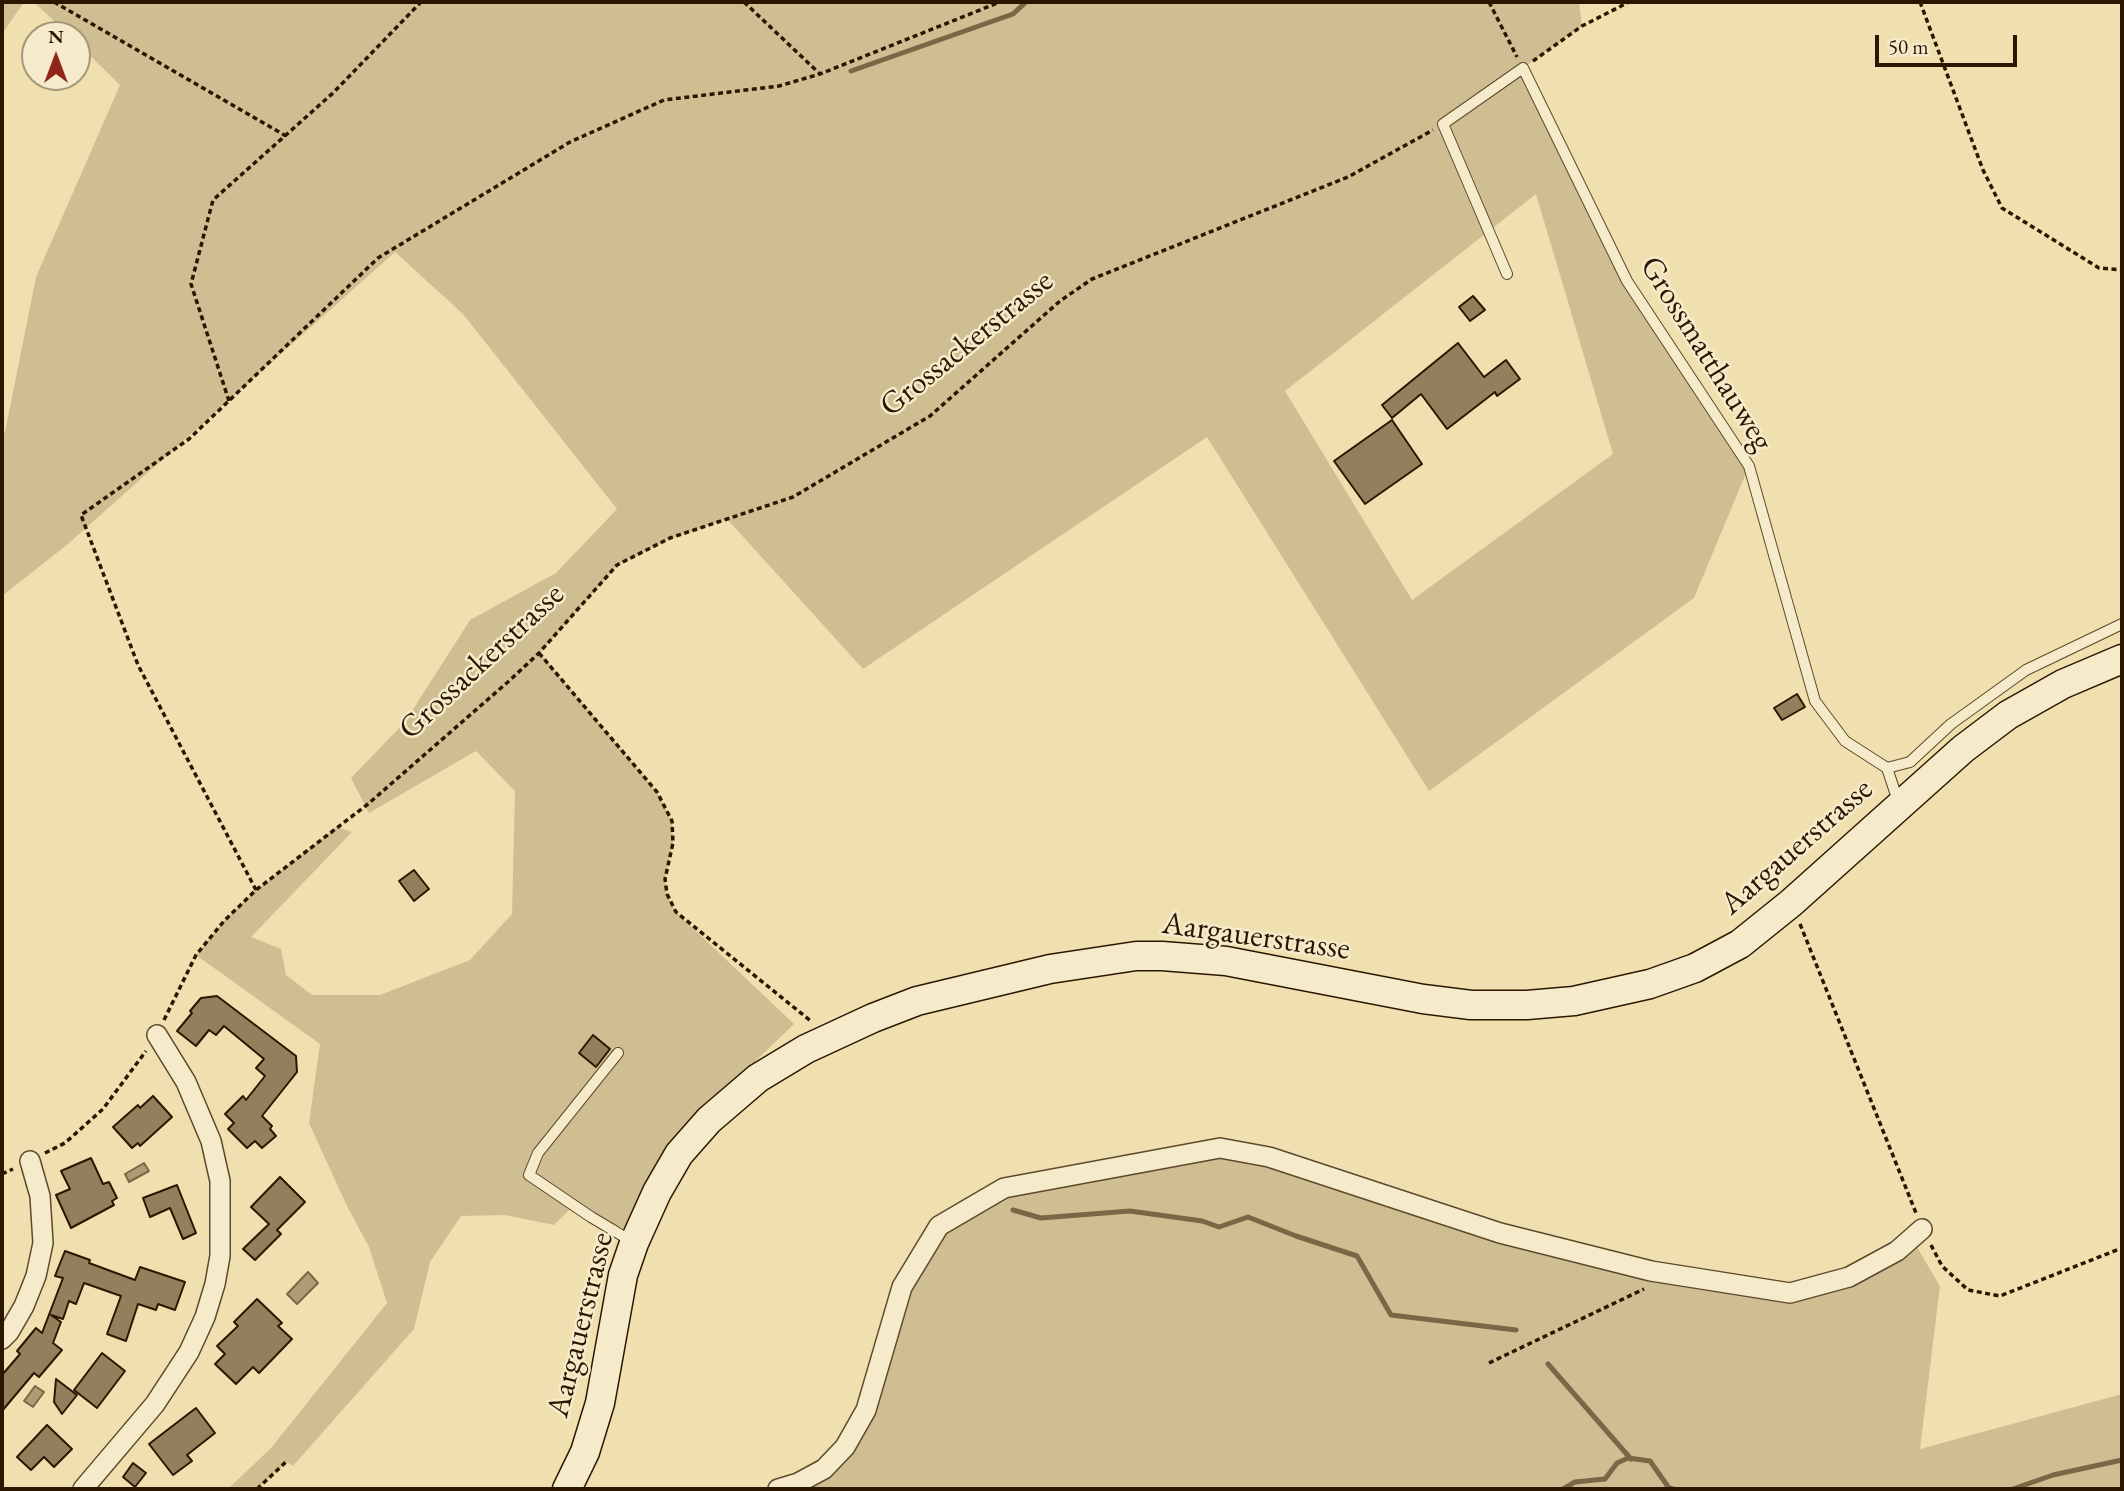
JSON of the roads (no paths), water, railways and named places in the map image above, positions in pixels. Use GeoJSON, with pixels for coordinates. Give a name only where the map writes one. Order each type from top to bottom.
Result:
{"type":"FeatureCollection","features":[{"type":"Feature","properties":{"kind":"main road","name":"Aargauerstrasse"},"geometry":{"type":"LineString","coordinates":[[567,1489],[585,1451],[600,1403],[623,1275],[634,1243],[670,1168],[694,1136],[725,1105],[758,1078],[830,1036],[917,1002],[965,989],[1049,969],[1136,956],[1226,961],[1423,999],[1471,1005],[1527,1005],[1574,1001],[1628,990],[1695,968],[1740,944],[1791,903],[1972,741],[2008,715],[2063,684],[2122,659]]}},
{"type":"Feature","properties":{"kind":"street"},"geometry":{"type":"LineString","coordinates":[[83,1489],[155,1404],[189,1352],[205,1317],[220,1255],[220,1181],[211,1141],[186,1083],[157,1035]]}},
{"type":"Feature","properties":{"kind":"street"},"geometry":{"type":"LineString","coordinates":[[778,1489],[799,1483],[824,1469],[845,1447],[866,1410],[902,1287],[939,1226],[1004,1188],[1220,1148],[1269,1157],[1500,1233],[1651,1271],[1790,1293],[1849,1277],[1897,1251],[1922,1229]]}},
{"type":"Feature","properties":{"kind":"street"},"geometry":{"type":"LineString","coordinates":[[2,1339],[24,1306],[36,1276],[43,1243],[40,1196],[30,1161]]}},
{"type":"Feature","properties":{"kind":"lane","name":"Grossmatthauweg"},"geometry":{"type":"LineString","coordinates":[[1507,274],[1443,124],[1523,68],[1627,281],[1749,466],[1815,701],[1845,741],[1887,768]]}},
{"type":"Feature","properties":{"kind":"lane"},"geometry":{"type":"LineString","coordinates":[[1900,804],[1887,768],[1910,762],[1951,724],[2026,670],[2122,625]]}},
{"type":"Feature","properties":{"kind":"lane"},"geometry":{"type":"LineString","coordinates":[[618,1053],[538,1153],[529,1175],[634,1243]]}},
{"type":"Feature","properties":{"kind":"waterway"},"geometry":{"type":"LineString","coordinates":[[851,71],[1013,14],[1026,2]]}},
{"type":"Feature","properties":{"kind":"waterway"},"geometry":{"type":"LineString","coordinates":[[1013,1210],[1041,1218],[1130,1211],[1202,1221],[1219,1227],[1248,1217],[1357,1256],[1391,1315],[1516,1330]]}},
{"type":"Feature","properties":{"kind":"waterway"},"geometry":{"type":"LineString","coordinates":[[1548,1364],[1631,1459]]}},
{"type":"Feature","properties":{"kind":"waterway"},"geometry":{"type":"LineString","coordinates":[[1563,1489],[1575,1482],[1605,1479],[1617,1463],[1628,1458],[1650,1461],[1669,1488],[1673,1489]]}},
{"type":"Feature","properties":{"kind":"waterway"},"geometry":{"type":"LineString","coordinates":[[2013,1489],[2053,1475],[2122,1460]]}}]}
